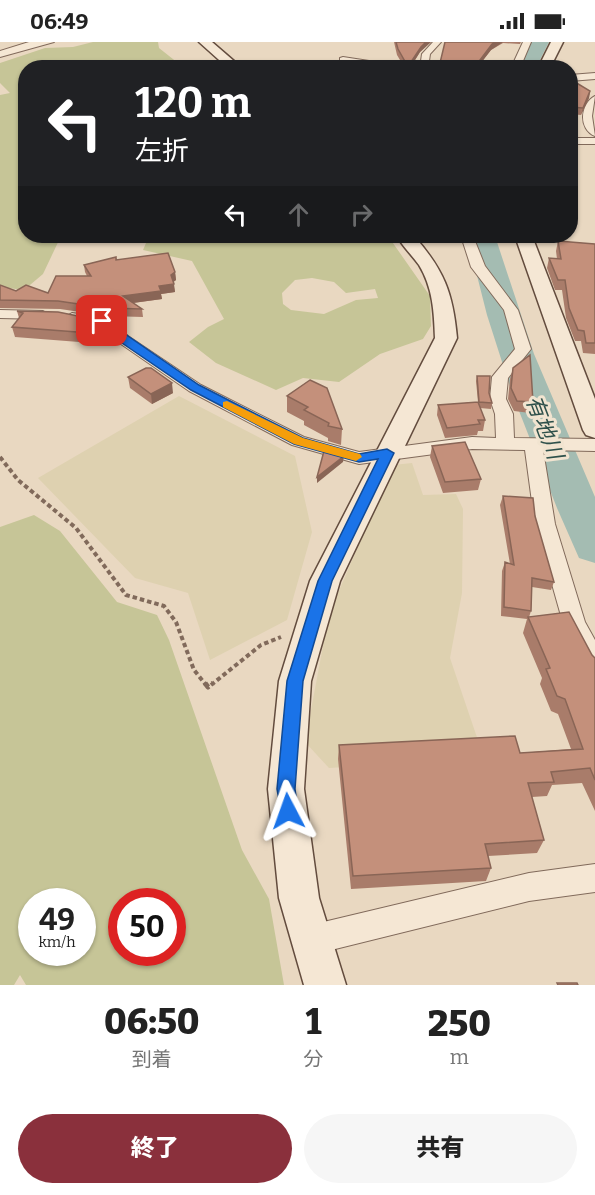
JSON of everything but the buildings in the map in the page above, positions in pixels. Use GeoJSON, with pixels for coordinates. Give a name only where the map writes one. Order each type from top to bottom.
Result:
{"type":"FeatureCollection","features":[{"type":"Feature","properties":{"kind":"main road"},"geometry":{"type":"LineString","coordinates":[[205,42],[226,60]]}},
{"type":"Feature","properties":{"kind":"main road"},"geometry":{"type":"LineString","coordinates":[[548,60],[557,42]]}},
{"type":"Feature","properties":{"kind":"main road"},"geometry":{"type":"LineString","coordinates":[[325,985],[299,898],[286,789],[295,681],[325,581],[446,339],[445,306],[437,276],[411,243]]}},
{"type":"Feature","properties":{"kind":"main road"},"geometry":{"type":"LineString","coordinates":[[525,243],[592,440]]}},
{"type":"Feature","properties":{"kind":"street"},"geometry":{"type":"LineString","coordinates":[[0,54],[31,43],[50,42]]}},
{"type":"Feature","properties":{"kind":"street"},"geometry":{"type":"LineString","coordinates":[[425,60],[426,54],[437,42]]}},
{"type":"Feature","properties":{"kind":"street"},"geometry":{"type":"LineString","coordinates":[[519,60],[527,42]]}},
{"type":"Feature","properties":{"kind":"street"},"geometry":{"type":"LineString","coordinates":[[578,78],[595,76]]}},
{"type":"Feature","properties":{"kind":"street"},"geometry":{"type":"LineString","coordinates":[[578,82],[595,97],[588,109],[587,118],[590,129],[595,133]]}},
{"type":"Feature","properties":{"kind":"street"},"geometry":{"type":"LineString","coordinates":[[578,141],[595,141]]}},
{"type":"Feature","properties":{"kind":"street"},"geometry":{"type":"LineString","coordinates":[[469,243],[478,267],[511,310],[523,349],[500,377],[498,399],[504,414],[505,444]]}},
{"type":"Feature","properties":{"kind":"street"},"geometry":{"type":"LineString","coordinates":[[0,314],[60,315],[102,321],[123,339],[195,388],[298,441],[359,458],[472,443],[533,444],[592,440]]}},
{"type":"Feature","properties":{"kind":"street"},"geometry":{"type":"LineString","coordinates":[[533,444],[545,524],[574,623],[595,662]]}},
{"type":"Feature","properties":{"kind":"street"},"geometry":{"type":"LineString","coordinates":[[311,940],[529,887],[595,878]]}},
{"type":"Feature","properties":{"kind":"path"},"geometry":{"type":"LineString","coordinates":[[0,457],[18,480],[76,528],[126,596],[164,606],[176,622],[194,670],[208,687],[261,645],[280,637],[308,637]]}},
{"type":"Feature","properties":{"kind":"shaded area"},"geometry":{"type":"Polygon","coordinates":[[[93,42],[158,42],[159,48],[174,60],[18,60],[18,243],[58,243],[43,274],[24,290],[0,287],[0,95],[10,93],[0,83],[0,63],[45,48],[73,47],[93,42]]]}},
{"type":"Feature","properties":{"kind":"shaded area"},"geometry":{"type":"Polygon","coordinates":[[[146,243],[393,243],[430,296],[431,326],[423,339],[380,354],[339,382],[303,378],[276,390],[216,363],[189,342],[208,327],[224,319],[192,261],[143,250],[146,243]],[[312,278],[295,280],[282,293],[283,304],[291,310],[324,314],[356,300],[378,298],[375,289],[346,293],[334,282],[312,278]]]}},
{"type":"Feature","properties":{"kind":"shaded area"},"geometry":{"type":"Polygon","coordinates":[[[179,396],[295,456],[312,532],[287,620],[210,660],[188,593],[135,578],[38,478],[179,396]]]}},
{"type":"Feature","properties":{"kind":"shaded area"},"geometry":{"type":"Polygon","coordinates":[[[412,463],[423,495],[456,494],[463,509],[462,593],[450,658],[484,758],[329,768],[305,742],[329,614],[393,465],[412,463]]]}},
{"type":"Feature","properties":{"kind":"shaded area"},"geometry":{"type":"Polygon","coordinates":[[[34,515],[60,531],[117,602],[157,615],[169,640],[242,850],[269,899],[284,985],[26,985],[20,975],[14,985],[0,985],[0,527],[34,515]]]}},
{"type":"Feature","properties":{"kind":"waterway","name":"有地川"},"geometry":{"type":"LineString","coordinates":[[530,60],[540,42]]}},
{"type":"Feature","properties":{"kind":"waterway","name":"有地川"},"geometry":{"type":"LineString","coordinates":[[483,243],[503,315],[531,393],[595,546]]}},
{"type":"Feature","properties":{"kind":"slow traffic"},"geometry":{"type":"LineString","coordinates":[[227,404],[298,441],[356,457]]}},
{"type":"Feature","properties":{"kind":"route"},"geometry":{"type":"LineString","coordinates":[[102,321],[123,339],[195,388],[298,441],[359,458],[387,453],[325,581],[295,681],[286,789],[288,811]]}}]}
